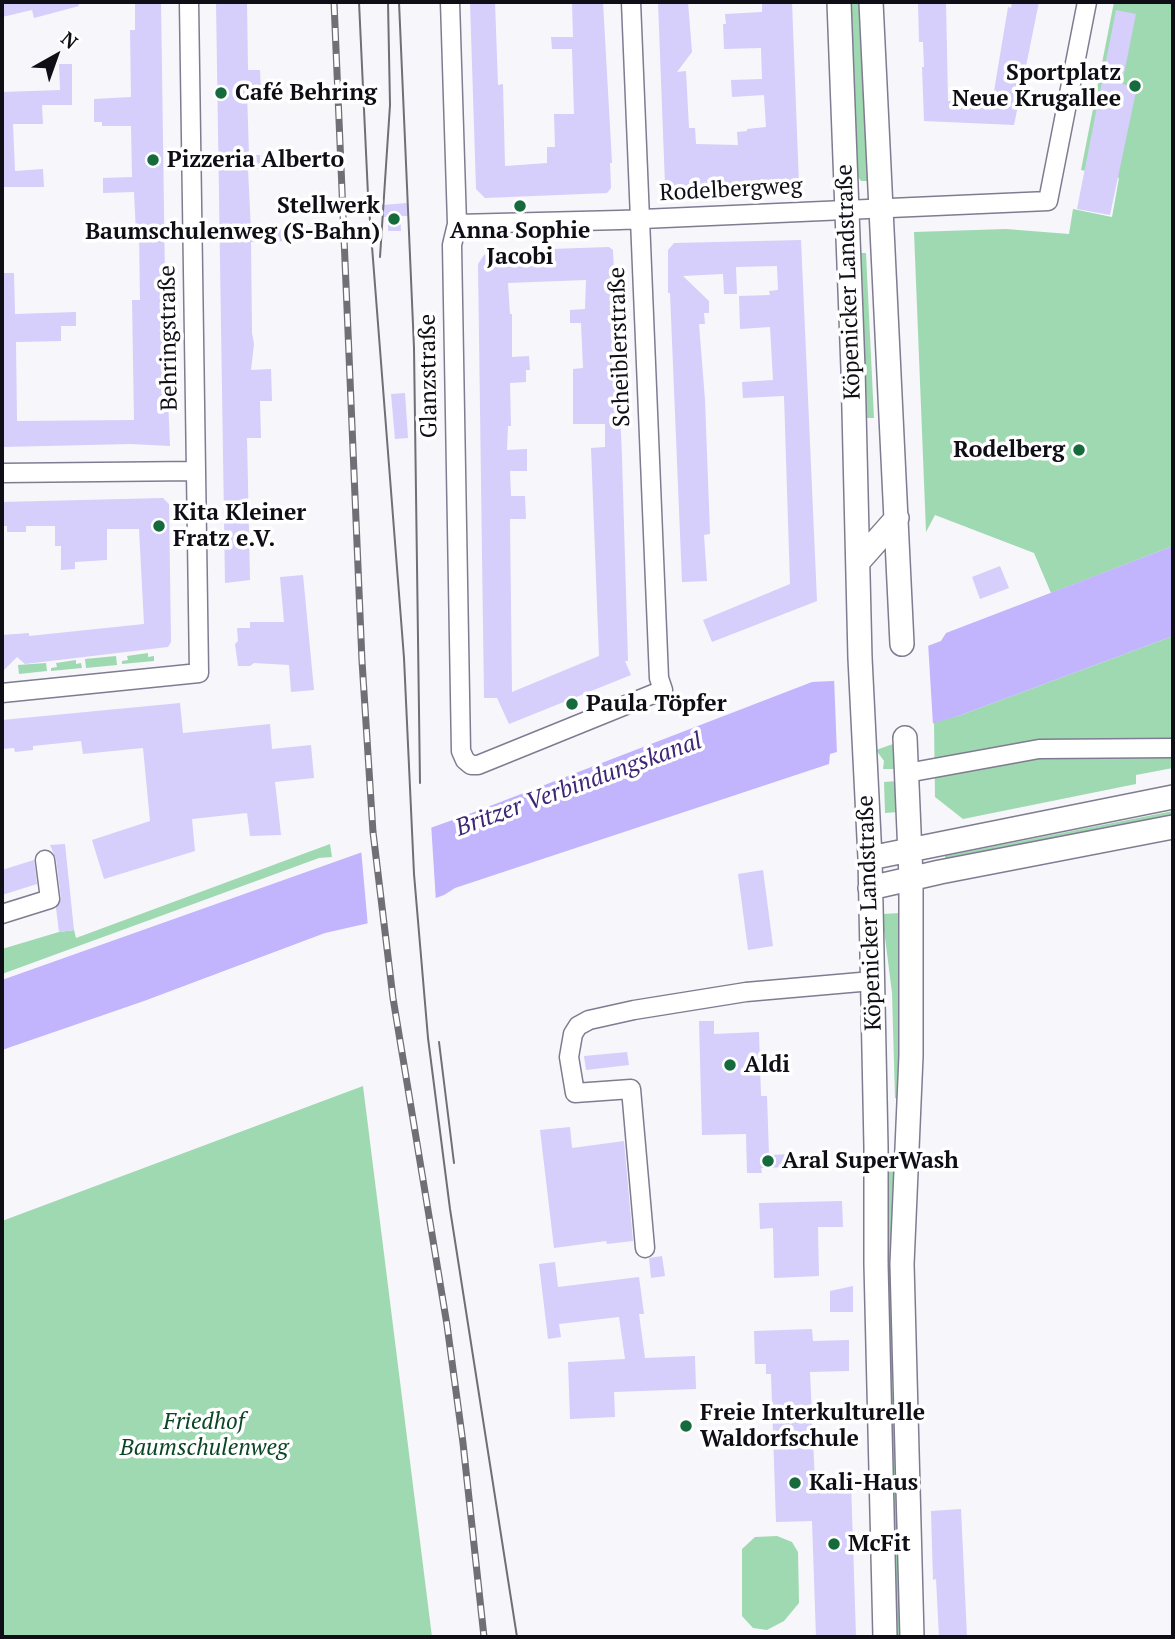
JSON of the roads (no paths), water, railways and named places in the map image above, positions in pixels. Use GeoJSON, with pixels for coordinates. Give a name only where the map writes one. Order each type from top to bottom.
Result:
{"type":"FeatureCollection","features":[{"type":"Feature","properties":{"kind":"main road","name":"Köpenicker Landstraße"},"geometry":{"type":"LineString","coordinates":[[839,2],[860,659],[870,858],[885,1637]]}},
{"type":"Feature","properties":{"kind":"main road","name":"Köpenicker Landstraße"},"geometry":{"type":"LineString","coordinates":[[871,2],[902,643]]}},
{"type":"Feature","properties":{"kind":"main road"},"geometry":{"type":"LineString","coordinates":[[858,562],[897,518]]}},
{"type":"Feature","properties":{"kind":"main road","name":"Köpenicker Landstraße"},"geometry":{"type":"LineString","coordinates":[[905,738],[912,878],[911,1056],[902,1264],[912,1637]]}},
{"type":"Feature","properties":{"kind":"main road"},"geometry":{"type":"LineString","coordinates":[[870,858],[1173,797]]}},
{"type":"Feature","properties":{"kind":"main road"},"geometry":{"type":"LineString","coordinates":[[870,888],[1173,827]]}},
{"type":"Feature","properties":{"kind":"street","name":"Behringstraße"},"geometry":{"type":"LineString","coordinates":[[2,693],[199,673],[188,2]]}},
{"type":"Feature","properties":{"kind":"street","name":"Glanzstraße"},"geometry":{"type":"LineString","coordinates":[[450,2],[457,224],[452,245],[461,751]]}},
{"type":"Feature","properties":{"kind":"street","name":"Scheiblerstraße"},"geometry":{"type":"LineString","coordinates":[[461,751],[471,765],[478,765],[663,690],[659,678],[631,2]]}},
{"type":"Feature","properties":{"kind":"street","name":"Rodelbergweg"},"geometry":{"type":"LineString","coordinates":[[457,224],[1048,201],[1087,2]]}},
{"type":"Feature","properties":{"kind":"street"},"geometry":{"type":"LineString","coordinates":[[2,473],[196,471]]}},
{"type":"Feature","properties":{"kind":"street"},"geometry":{"type":"LineString","coordinates":[[907,773],[1038,749],[1173,748]]}},
{"type":"Feature","properties":{"kind":"street"},"geometry":{"type":"LineString","coordinates":[[2,914],[50,899],[46,860]]}},
{"type":"Feature","properties":{"kind":"street"},"geometry":{"type":"LineString","coordinates":[[645,1248],[631,1088],[575,1093],[569,1057],[573,1034],[579,1026],[589,1020],[634,1010],[746,992],[872,981]]}},
{"type":"Feature","properties":{"kind":"street"},"geometry":{"type":"LineString","coordinates":[[876,1147],[907,1149]]}},
{"type":"Feature","properties":{"kind":"water","name":"Britzer Verbindungskanal"},"geometry":{"type":"Polygon","coordinates":[[[1173,546],[1173,636],[961,715],[830,754],[829,764],[455,888],[444,895],[369,923],[325,933],[144,1001],[2,1050],[2,980],[464,816],[812,682],[833,681],[941,641],[946,633],[1173,546]]]}},
{"type":"Feature","properties":{"kind":"tram line"},"geometry":{"type":"LineString","coordinates":[[359,2],[368,195],[404,658],[414,874],[428,1038],[450,1209],[517,1637]]}},
{"type":"Feature","properties":{"kind":"tram line"},"geometry":{"type":"LineString","coordinates":[[380,257],[390,105],[388,2]]}},
{"type":"Feature","properties":{"kind":"tram line"},"geometry":{"type":"LineString","coordinates":[[399,2],[414,348],[420,783]]}},
{"type":"Feature","properties":{"kind":"tram line"},"geometry":{"type":"LineString","coordinates":[[439,1042],[454,1163]]}},
{"type":"Feature","properties":{"kind":"railway"},"geometry":{"type":"LineString","coordinates":[[334,2],[362,661],[373,832],[393,998],[447,1325],[484,1637]]}},
{"type":"Feature","properties":{"kind":"place","name":"Sportplatz Neue Krugallee"},"geometry":{"type":"Point","coordinates":[1135,86]}},
{"type":"Feature","properties":{"kind":"place","name":"Café Behring"},"geometry":{"type":"Point","coordinates":[221,93]}},
{"type":"Feature","properties":{"kind":"place","name":"Pizzeria Alberto"},"geometry":{"type":"Point","coordinates":[153,160]}},
{"type":"Feature","properties":{"kind":"place","name":"Anna Sophie Jacobi"},"geometry":{"type":"Point","coordinates":[520,206]}},
{"type":"Feature","properties":{"kind":"place","name":"Stellwerk Baumschulenweg (S-Bahn)"},"geometry":{"type":"Point","coordinates":[394,219]}},
{"type":"Feature","properties":{"kind":"place","name":"Rodelberg"},"geometry":{"type":"Point","coordinates":[1079,450]}},
{"type":"Feature","properties":{"kind":"place","name":"Kita Kleiner Fratz e.V."},"geometry":{"type":"Point","coordinates":[159,526]}},
{"type":"Feature","properties":{"kind":"place","name":"Paula Töpfer"},"geometry":{"type":"Point","coordinates":[572,704]}},
{"type":"Feature","properties":{"kind":"place","name":"Aldi"},"geometry":{"type":"Point","coordinates":[730,1065]}},
{"type":"Feature","properties":{"kind":"place","name":"Aral SuperWash"},"geometry":{"type":"Point","coordinates":[768,1161]}},
{"type":"Feature","properties":{"kind":"place","name":"Freie Interkulturelle Waldorfschule"},"geometry":{"type":"Point","coordinates":[686,1426]}},
{"type":"Feature","properties":{"kind":"place","name":"Kali-Haus"},"geometry":{"type":"Point","coordinates":[795,1483]}},
{"type":"Feature","properties":{"kind":"place","name":"McFit"},"geometry":{"type":"Point","coordinates":[834,1544]}},
{"type":"Feature","properties":{"kind":"park label","name":"Friedhof Baumschulenweg"},"geometry":{"type":"Point","coordinates":[204,1435]}}]}
